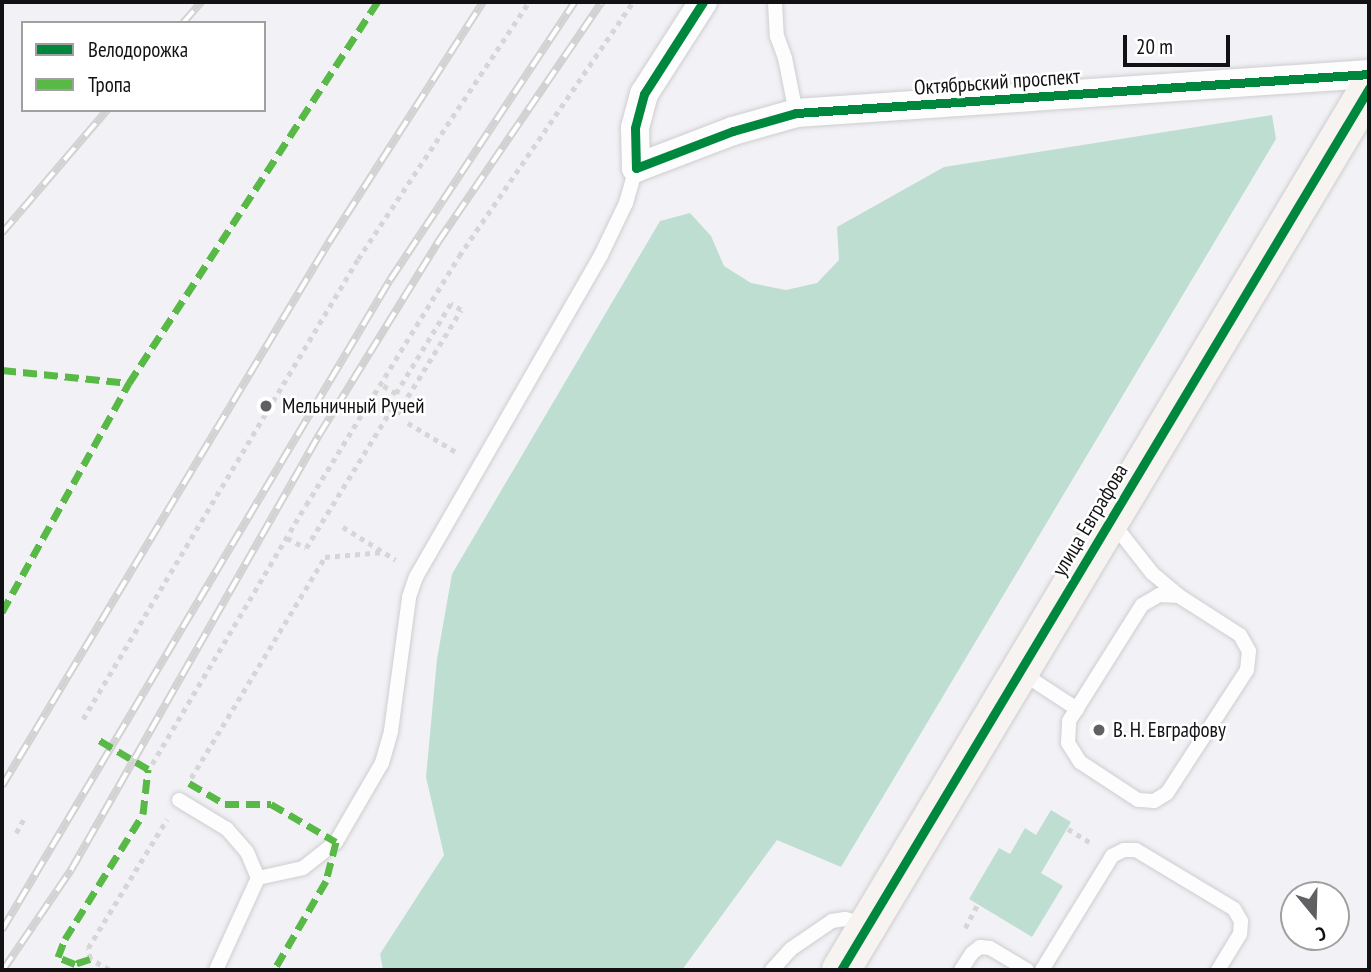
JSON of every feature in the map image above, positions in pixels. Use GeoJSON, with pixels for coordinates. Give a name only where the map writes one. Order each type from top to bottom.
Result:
{"type":"FeatureCollection","features":[{"type":"Feature","properties":{"kind":"street"},"geometry":{"type":"LineString","coordinates":[[636,168],[635,128],[644,94],[703,2]]}},
{"type":"Feature","properties":{"kind":"street","name":"Октябрьский проспект"},"geometry":{"type":"LineString","coordinates":[[636,168],[733,131],[796,113],[1369,74]]}},
{"type":"Feature","properties":{"kind":"street","name":"улица Евграфова"},"geometry":{"type":"LineString","coordinates":[[841,970],[1369,88]]}},
{"type":"Feature","properties":{"kind":"lane"},"geometry":{"type":"LineString","coordinates":[[775,2],[777,36],[785,58],[796,113]]}},
{"type":"Feature","properties":{"kind":"lane"},"geometry":{"type":"LineString","coordinates":[[258,877],[303,868],[336,842],[382,762],[391,731],[409,597],[418,573],[601,255],[626,203],[636,168]]}},
{"type":"Feature","properties":{"kind":"lane"},"geometry":{"type":"LineString","coordinates":[[1111,520],[1152,573],[1179,596],[1240,635],[1249,651],[1247,670],[1167,793],[1154,801],[1138,800],[1080,762],[1068,743],[1069,721],[1142,605],[1159,596],[1179,596]]}},
{"type":"Feature","properties":{"kind":"lane"},"geometry":{"type":"LineString","coordinates":[[1020,672],[1077,709]]}},
{"type":"Feature","properties":{"kind":"lane"},"geometry":{"type":"LineString","coordinates":[[178,800],[227,829],[247,852],[258,877],[216,970]]}},
{"type":"Feature","properties":{"kind":"lane"},"geometry":{"type":"LineString","coordinates":[[1042,970],[1112,856],[1124,850],[1136,850],[1234,909],[1241,920],[1240,934],[1218,970]]}},
{"type":"Feature","properties":{"kind":"lane"},"geometry":{"type":"LineString","coordinates":[[772,970],[791,949],[832,921],[845,919],[868,924]]}},
{"type":"Feature","properties":{"kind":"lane"},"geometry":{"type":"LineString","coordinates":[[961,970],[972,953],[981,947],[990,948],[1027,970]]}},
{"type":"Feature","properties":{"kind":"path"},"geometry":{"type":"LineString","coordinates":[[83,719],[358,259],[529,2]]}},
{"type":"Feature","properties":{"kind":"path"},"geometry":{"type":"LineString","coordinates":[[152,764],[459,256],[633,2]]}},
{"type":"Feature","properties":{"kind":"path"},"geometry":{"type":"LineString","coordinates":[[287,537],[306,548],[391,410],[397,414],[461,310],[451,304],[396,394],[380,384]]}},
{"type":"Feature","properties":{"kind":"path"},"geometry":{"type":"LineString","coordinates":[[408,423],[480,466]]}},
{"type":"Feature","properties":{"kind":"path"},"geometry":{"type":"LineString","coordinates":[[353,471],[361,476]]}},
{"type":"Feature","properties":{"kind":"path"},"geometry":{"type":"LineString","coordinates":[[343,527],[418,573]]}},
{"type":"Feature","properties":{"kind":"path"},"geometry":{"type":"LineString","coordinates":[[110,970],[90,959],[88,948],[325,557],[384,552]]}},
{"type":"Feature","properties":{"kind":"path"},"geometry":{"type":"LineString","coordinates":[[16,833],[25,817]]}},
{"type":"Feature","properties":{"kind":"green space"},"geometry":{"type":"Polygon","coordinates":[[[1272,115],[1276,139],[841,867],[777,840],[682,970],[383,970],[380,954],[444,855],[426,777],[437,659],[452,574],[660,221],[690,213],[711,236],[724,266],[751,283],[786,290],[817,283],[839,260],[837,227],[944,167],[1272,115]]]}},
{"type":"Feature","properties":{"kind":"green space"},"geometry":{"type":"Polygon","coordinates":[[[1051,810],[1071,822],[1041,873],[1063,886],[1032,937],[969,899],[999,848],[1010,854],[1025,828],[1036,835],[1051,810]]]}},
{"type":"Feature","properties":{"kind":"railway"},"geometry":{"type":"LineString","coordinates":[[185,21],[201,2]]}},
{"type":"Feature","properties":{"kind":"railway"},"geometry":{"type":"LineString","coordinates":[[2,786],[329,242],[483,2]]}},
{"type":"Feature","properties":{"kind":"railway"},"geometry":{"type":"LineString","coordinates":[[2,930],[390,280],[575,2]]}},
{"type":"Feature","properties":{"kind":"railway"},"geometry":{"type":"LineString","coordinates":[[3,970],[71,870],[319,435],[438,242],[602,2]]}},
{"type":"Feature","properties":{"kind":"railway"},"geometry":{"type":"LineString","coordinates":[[2,233],[105,112]]}},
{"type":"Feature","properties":{"kind":"marked path"},"geometry":{"type":"LineString","coordinates":[[2,612],[129,383],[377,2]]}},
{"type":"Feature","properties":{"kind":"marked path"},"geometry":{"type":"LineString","coordinates":[[2,370],[129,383]]}},
{"type":"Feature","properties":{"kind":"marked path"},"geometry":{"type":"LineString","coordinates":[[90,959],[75,964],[58,957],[65,939],[143,814],[148,769],[99,740]]}},
{"type":"Feature","properties":{"kind":"marked path"},"geometry":{"type":"LineString","coordinates":[[189,783],[225,804],[271,804],[336,842],[326,881],[274,970]]}},
{"type":"Feature","properties":{"kind":"cycle path"},"geometry":{"type":"LineString","coordinates":[[703,2],[644,94],[635,128],[636,168],[733,131],[796,113],[1369,74]]}},
{"type":"Feature","properties":{"kind":"cycle path"},"geometry":{"type":"LineString","coordinates":[[841,970],[1369,88]]}},
{"type":"Feature","properties":{"kind":"place","name":"Мельничный Ручей"},"geometry":{"type":"Point","coordinates":[266,406]}},
{"type":"Feature","properties":{"kind":"place","name":"В. Н. Евграфову"},"geometry":{"type":"Point","coordinates":[1099,730]}}]}
